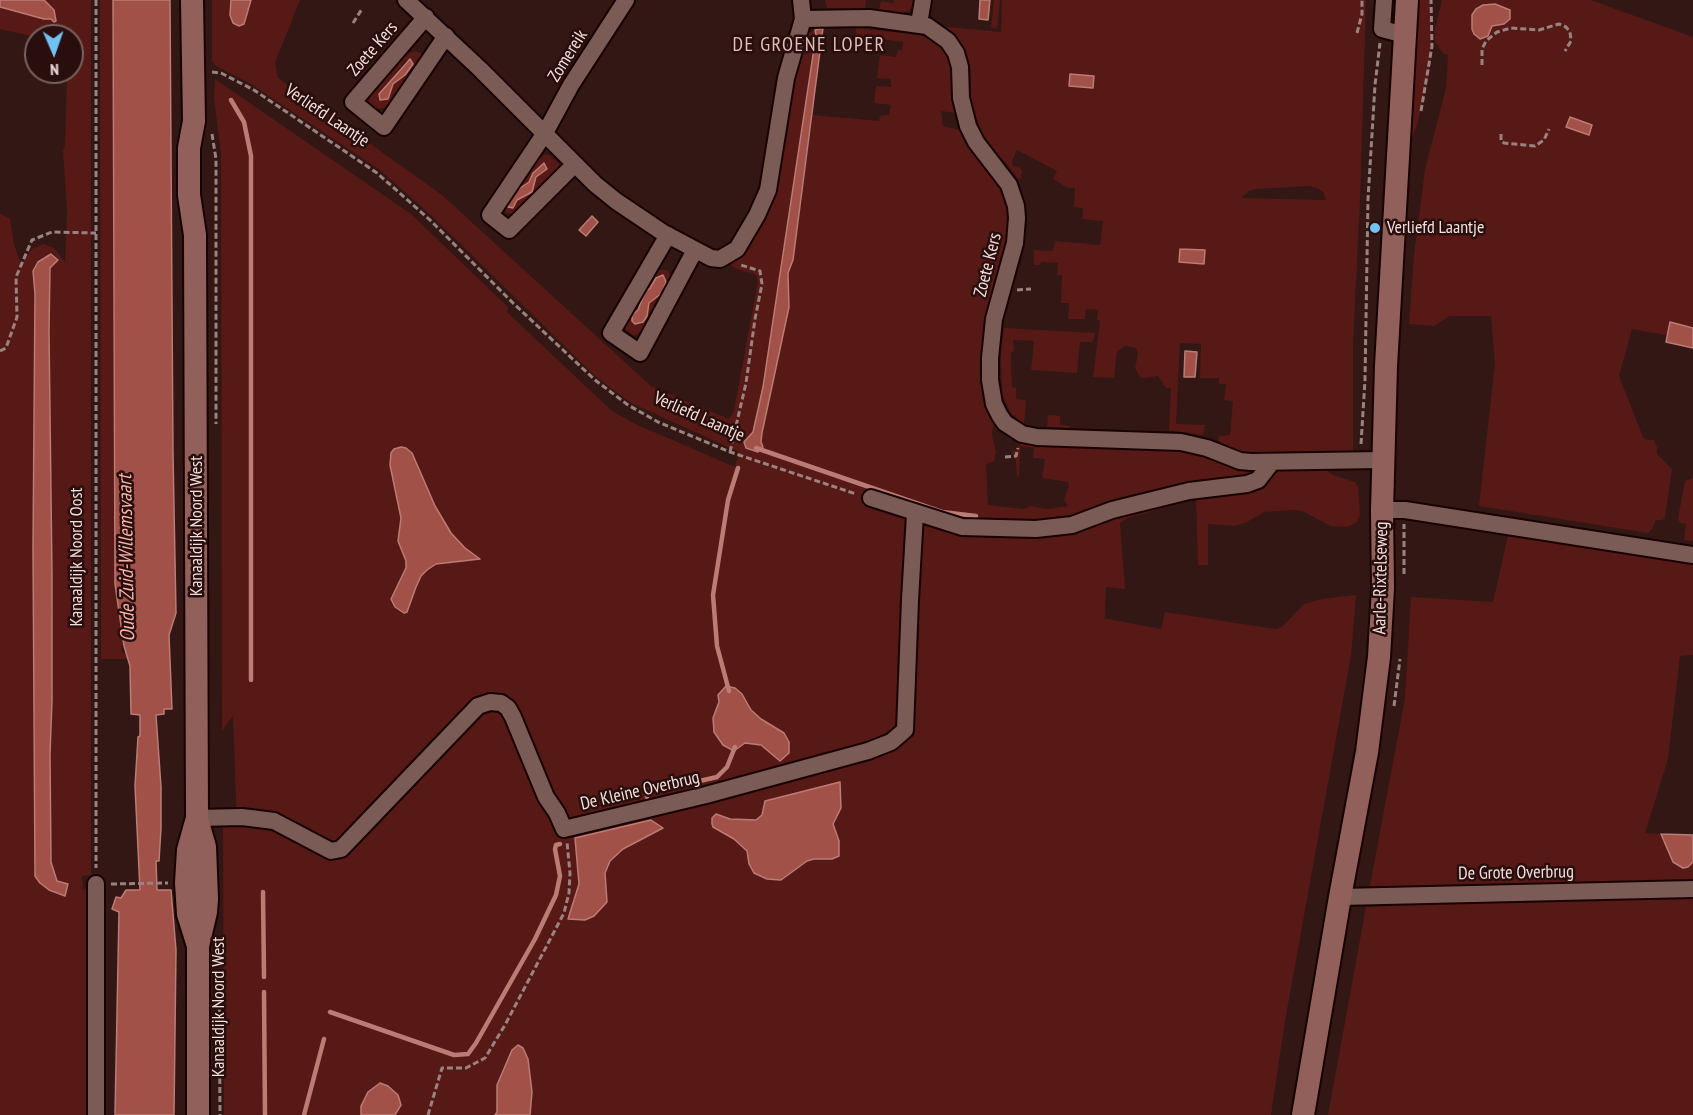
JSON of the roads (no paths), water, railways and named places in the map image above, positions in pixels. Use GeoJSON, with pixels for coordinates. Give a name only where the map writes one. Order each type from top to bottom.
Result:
{"type":"FeatureCollection","features":[{"type":"Feature","properties":{"kind":"street","name":"Kanaaldijk Noord West"},"geometry":{"type":"LineString","coordinates":[[192,0],[202,123],[189,148],[189,195],[206,238],[197,818],[188,850],[186,883],[188,914],[198,946],[198,1115]]}},
{"type":"Feature","properties":{"kind":"street","name":"Zoete Kers"},"geometry":{"type":"LineString","coordinates":[[406,0],[616,201],[668,235],[711,258],[720,259],[737,249],[768,190],[786,78],[803,19],[869,18],[919,24],[941,35],[956,53],[960,67],[963,108],[968,126],[981,150],[1009,185],[1016,206],[1015,243],[994,319],[992,337],[990,380],[994,404],[1000,416],[1016,431],[1037,438],[1181,442],[1207,448],[1240,460],[1272,462],[1371,460]]}},
{"type":"Feature","properties":{"kind":"street","name":"Zomereik"},"geometry":{"type":"LineString","coordinates":[[545,133],[571,85],[626,0]]}},
{"type":"Feature","properties":{"kind":"street"},"geometry":{"type":"LineString","coordinates":[[801,0],[803,19]]}},
{"type":"Feature","properties":{"kind":"street"},"geometry":{"type":"LineString","coordinates":[[919,24],[923,0]]}},
{"type":"Feature","properties":{"kind":"street"},"geometry":{"type":"LineString","coordinates":[[1384,0],[1382,29],[1405,35]]}},
{"type":"Feature","properties":{"kind":"street","name":"Aarle-Rixtelseweg"},"geometry":{"type":"LineString","coordinates":[[1303,1115],[1367,752],[1379,657],[1383,588],[1382,510],[1371,460],[1393,229],[1407,0]]}},
{"type":"Feature","properties":{"kind":"street","name":"Zoete Kers"},"geometry":{"type":"LineString","coordinates":[[426,17],[353,102],[384,128],[446,36]]}},
{"type":"Feature","properties":{"kind":"street"},"geometry":{"type":"LineString","coordinates":[[545,133],[490,215],[509,230],[575,164]]}},
{"type":"Feature","properties":{"kind":"street"},"geometry":{"type":"LineString","coordinates":[[668,235],[610,333],[640,353],[695,250]]}},
{"type":"Feature","properties":{"kind":"street"},"geometry":{"type":"LineString","coordinates":[[871,498],[915,514],[962,527],[1036,529],[1072,525],[1112,510],[1190,491],[1247,484],[1258,480],[1272,462]]}},
{"type":"Feature","properties":{"kind":"street"},"geometry":{"type":"LineString","coordinates":[[1382,510],[1405,510],[1693,555]]}},
{"type":"Feature","properties":{"kind":"street","name":"De Kleine Overbrug"},"geometry":{"type":"LineString","coordinates":[[197,818],[242,817],[274,821],[331,851],[341,849],[478,706],[490,702],[501,703],[508,708],[546,797],[564,829],[706,795],[868,751],[891,741],[905,730],[915,514]]}},
{"type":"Feature","properties":{"kind":"street"},"geometry":{"type":"LineString","coordinates":[[96,884],[96,1115]]}},
{"type":"Feature","properties":{"kind":"street","name":"De Grote Overbrug"},"geometry":{"type":"LineString","coordinates":[[1340,897],[1693,889]]}},
{"type":"Feature","properties":{"kind":"water"},"geometry":{"type":"Polygon","coordinates":[[[0,0],[44,0],[54,10],[56,21],[0,7],[0,0]]]}},
{"type":"Feature","properties":{"kind":"water","name":"Oude Zuid-Willemsvaart"},"geometry":{"type":"Polygon","coordinates":[[[113,0],[170,0],[176,613],[169,635],[172,709],[164,709],[164,714],[156,715],[161,787],[161,828],[159,861],[156,861],[157,890],[171,890],[176,950],[174,1115],[115,1115],[119,912],[112,909],[116,897],[121,898],[126,890],[140,890],[135,786],[140,715],[131,714],[130,666],[124,646],[115,584],[113,0]]]}},
{"type":"Feature","properties":{"kind":"water"},"geometry":{"type":"Polygon","coordinates":[[[231,0],[251,0],[244,24],[239,26],[233,23],[230,15],[231,0]]]}},
{"type":"Feature","properties":{"kind":"water"},"geometry":{"type":"Polygon","coordinates":[[[980,0],[990,0],[988,20],[979,19],[980,0]]]}},
{"type":"Feature","properties":{"kind":"water"},"geometry":{"type":"Polygon","coordinates":[[[1495,4],[1510,10],[1510,19],[1504,24],[1492,26],[1488,36],[1480,39],[1472,29],[1472,15],[1483,5],[1495,4]]]}},
{"type":"Feature","properties":{"kind":"water"},"geometry":{"type":"Polygon","coordinates":[[[823,28],[793,260],[788,273],[789,307],[762,433],[763,447],[758,452],[746,448],[744,442],[753,432],[763,387],[815,30],[823,28]]]}},
{"type":"Feature","properties":{"kind":"water"},"geometry":{"type":"Polygon","coordinates":[[[410,59],[413,64],[405,75],[393,84],[388,99],[380,100],[379,94],[410,59]]]}},
{"type":"Feature","properties":{"kind":"water"},"geometry":{"type":"Polygon","coordinates":[[[1070,74],[1094,76],[1093,88],[1069,86],[1070,74]]]}},
{"type":"Feature","properties":{"kind":"water"},"geometry":{"type":"Polygon","coordinates":[[[1570,117],[1592,125],[1589,135],[1566,127],[1570,117]]]}},
{"type":"Feature","properties":{"kind":"water"},"geometry":{"type":"Polygon","coordinates":[[[544,163],[547,169],[536,177],[532,192],[517,200],[513,208],[508,207],[514,192],[529,182],[533,173],[544,163]]]}},
{"type":"Feature","properties":{"kind":"water"},"geometry":{"type":"Polygon","coordinates":[[[592,216],[598,222],[586,236],[579,230],[592,216]]]}},
{"type":"Feature","properties":{"kind":"water"},"geometry":{"type":"Polygon","coordinates":[[[1180,249],[1205,250],[1204,264],[1179,262],[1180,249]]]}},
{"type":"Feature","properties":{"kind":"water"},"geometry":{"type":"Polygon","coordinates":[[[51,254],[58,260],[50,268],[49,331],[52,575],[51,862],[57,881],[68,884],[65,896],[49,890],[35,876],[33,549],[35,294],[33,271],[38,262],[51,254]]]}},
{"type":"Feature","properties":{"kind":"water"},"geometry":{"type":"Polygon","coordinates":[[[663,275],[666,282],[662,293],[649,303],[647,316],[643,322],[635,324],[632,321],[632,315],[638,310],[645,292],[656,278],[663,275]]]}},
{"type":"Feature","properties":{"kind":"water"},"geometry":{"type":"Polygon","coordinates":[[[1670,322],[1693,328],[1693,348],[1666,342],[1670,322]]]}},
{"type":"Feature","properties":{"kind":"water"},"geometry":{"type":"Polygon","coordinates":[[[1185,351],[1197,352],[1195,377],[1184,377],[1185,351]]]}},
{"type":"Feature","properties":{"kind":"water"},"geometry":{"type":"Polygon","coordinates":[[[401,447],[412,453],[435,506],[451,533],[465,548],[480,559],[436,564],[427,570],[421,576],[407,612],[404,613],[395,607],[391,599],[406,568],[406,561],[398,541],[401,518],[390,465],[391,453],[394,449],[401,447]]]}},
{"type":"Feature","properties":{"kind":"water"},"geometry":{"type":"Polygon","coordinates":[[[726,686],[735,688],[742,694],[751,710],[784,733],[789,742],[789,753],[780,761],[761,745],[745,743],[734,751],[723,745],[714,732],[713,718],[719,702],[718,695],[726,686]]]}},
{"type":"Feature","properties":{"kind":"water"},"geometry":{"type":"Polygon","coordinates":[[[840,782],[841,808],[833,824],[839,841],[839,856],[832,859],[807,861],[781,880],[767,879],[754,873],[749,864],[747,851],[734,839],[713,827],[712,818],[716,814],[730,819],[756,820],[762,815],[765,801],[840,782]]]}},
{"type":"Feature","properties":{"kind":"water"},"geometry":{"type":"Polygon","coordinates":[[[651,820],[663,828],[623,849],[610,861],[605,873],[607,902],[594,916],[585,920],[568,919],[579,884],[575,838],[651,820]]]}},
{"type":"Feature","properties":{"kind":"water"},"geometry":{"type":"Polygon","coordinates":[[[1661,834],[1693,835],[1693,862],[1688,867],[1683,868],[1673,862],[1661,834]]]}},
{"type":"Feature","properties":{"kind":"water"},"geometry":{"type":"Polygon","coordinates":[[[518,1045],[523,1048],[528,1059],[532,1092],[530,1115],[495,1115],[497,1085],[512,1050],[518,1045]]]}},
{"type":"Feature","properties":{"kind":"water"},"geometry":{"type":"Polygon","coordinates":[[[380,1083],[388,1086],[398,1095],[401,1105],[395,1115],[361,1115],[361,1106],[368,1092],[380,1083]]]}},
{"type":"Feature","properties":{"kind":"waterway"},"geometry":{"type":"LineString","coordinates":[[231,100],[244,122],[251,156],[251,680]]}},
{"type":"Feature","properties":{"kind":"waterway"},"geometry":{"type":"LineString","coordinates":[[756,448],[942,512],[976,516]]}},
{"type":"Feature","properties":{"kind":"waterway"},"geometry":{"type":"LineString","coordinates":[[729,691],[717,646],[713,595],[728,500],[738,468]]}},
{"type":"Feature","properties":{"kind":"waterway"},"geometry":{"type":"LineString","coordinates":[[647,797],[647,790],[665,789],[717,777],[727,767],[735,747]]}},
{"type":"Feature","properties":{"kind":"waterway"},"geometry":{"type":"LineString","coordinates":[[330,1012],[454,1055],[468,1054],[535,939],[556,895],[560,876],[555,849],[556,845],[560,844]]}},
{"type":"Feature","properties":{"kind":"waterway"},"geometry":{"type":"LineString","coordinates":[[263,892],[264,977]]}},
{"type":"Feature","properties":{"kind":"waterway"},"geometry":{"type":"LineString","coordinates":[[264,992],[265,1115]]}},
{"type":"Feature","properties":{"kind":"waterway"},"geometry":{"type":"LineString","coordinates":[[304,1115],[324,1039]]}},
{"type":"Feature","properties":{"kind":"place","name":"Verliefd Laantje"},"geometry":{"type":"Point","coordinates":[1375,228]}},
{"type":"Feature","properties":{"kind":"district","name":"DE GROENE LOPER"},"geometry":{"type":"Point","coordinates":[809,45]}}]}
